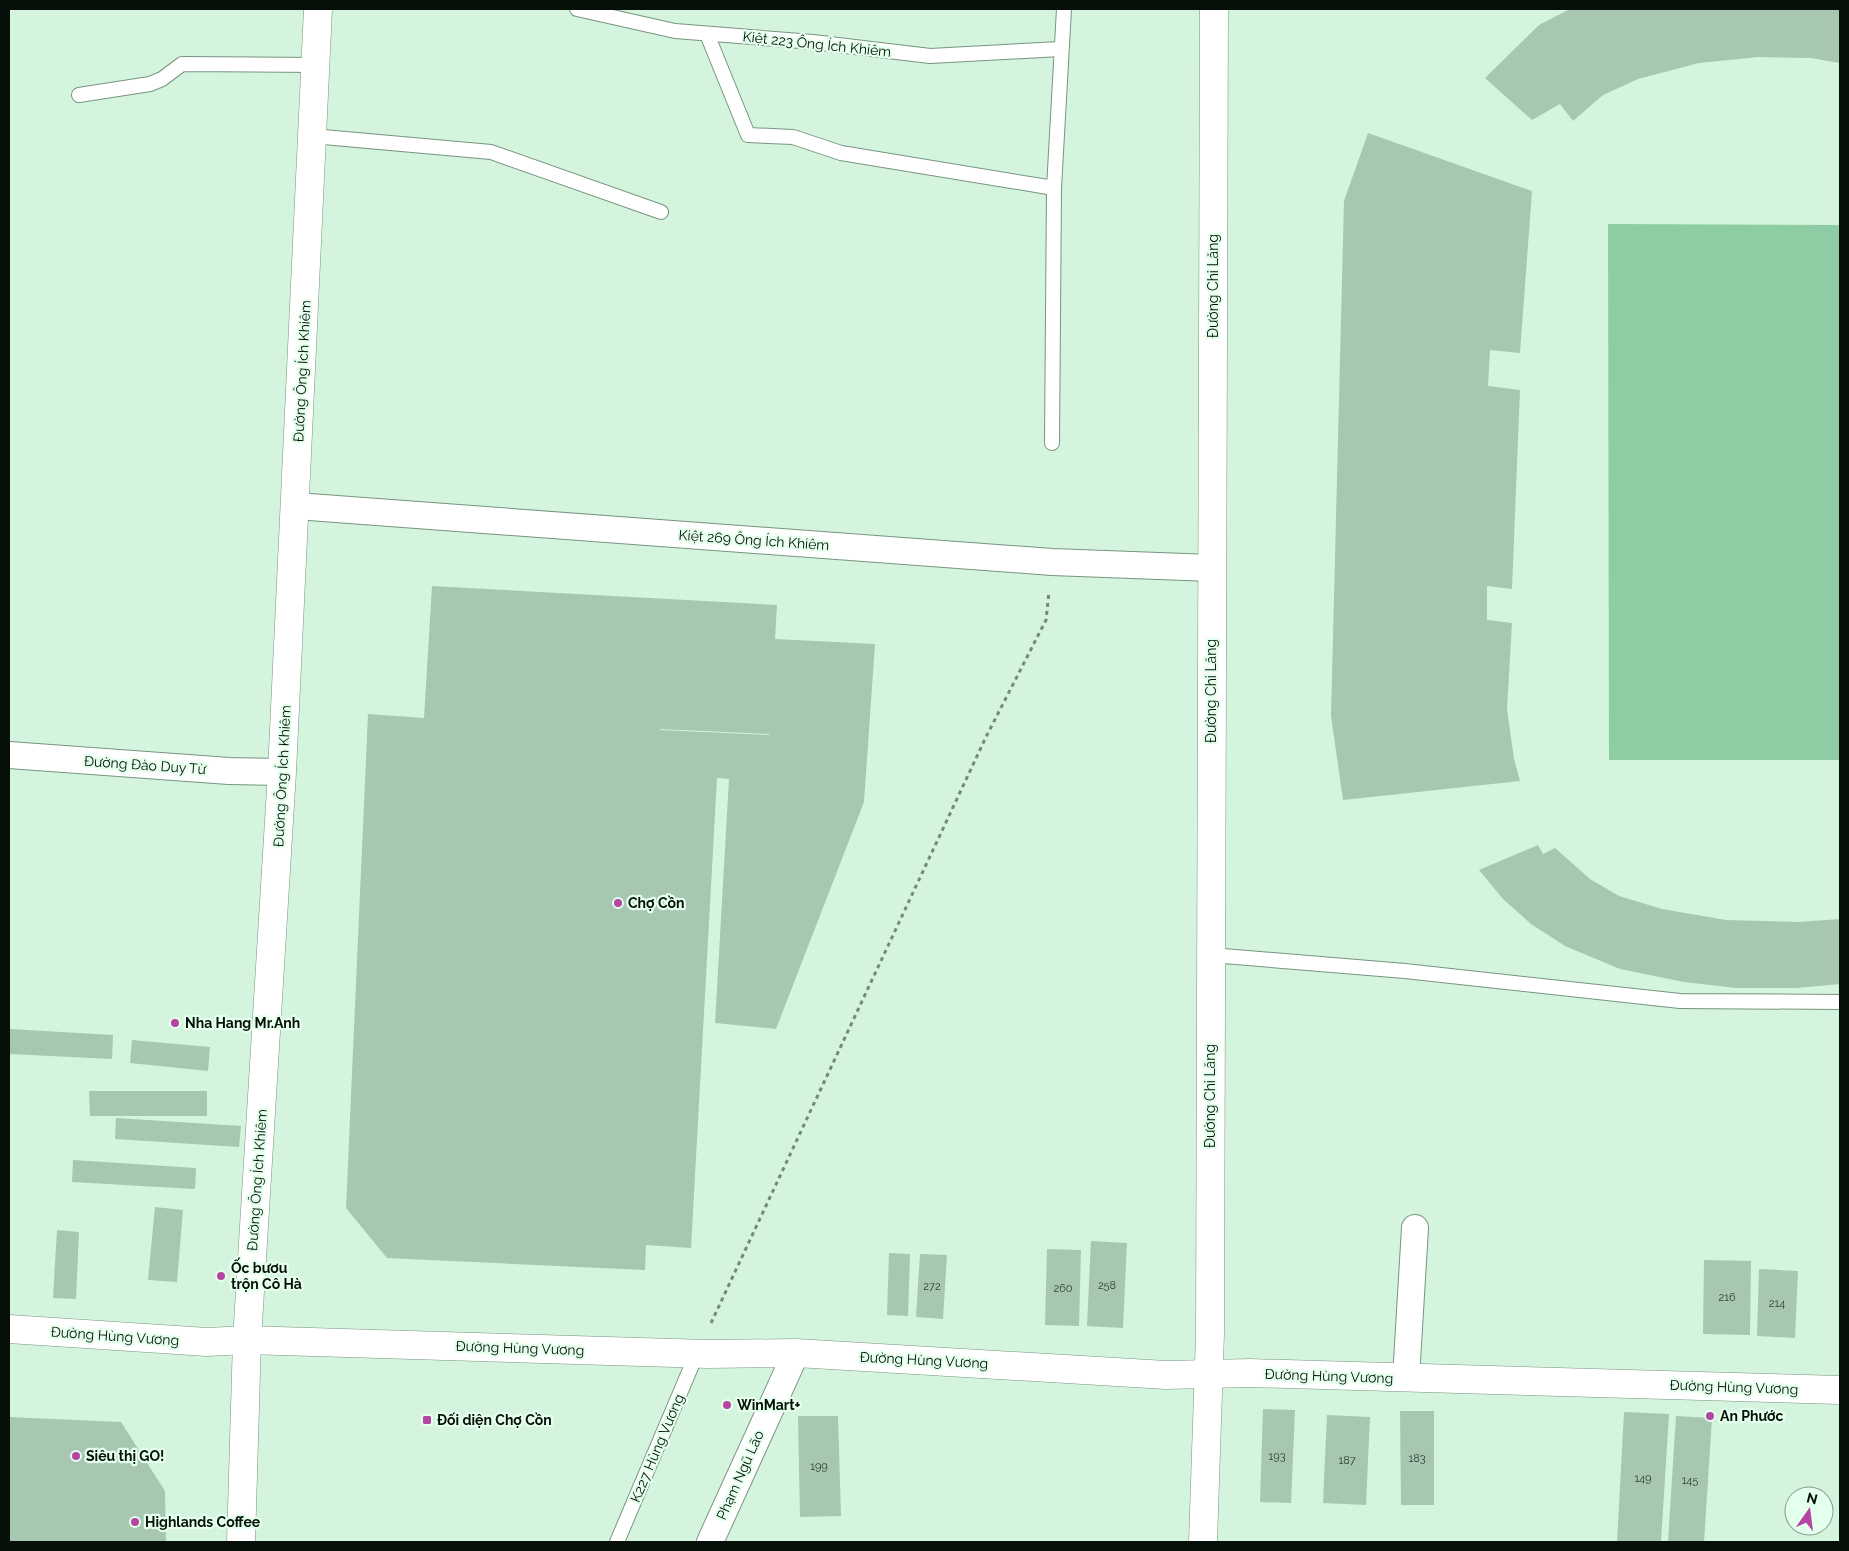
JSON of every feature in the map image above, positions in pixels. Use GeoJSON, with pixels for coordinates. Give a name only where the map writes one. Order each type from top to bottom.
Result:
{"type":"FeatureCollection","features":[{"type":"Feature","properties":{"kind":"street","name":"Đường Ông Ích Khiêm"},"geometry":{"type":"LineString","coordinates":[[241,1542],[247,1340],[282,772],[318,9]]}},
{"type":"Feature","properties":{"kind":"street","name":"Đường Chi Lăng"},"geometry":{"type":"LineString","coordinates":[[1203,1542],[1208,1374],[1214,9]]}},
{"type":"Feature","properties":{"kind":"street","name":"Kiệt 269 Ông Ích Khiêm"},"geometry":{"type":"LineString","coordinates":[[296,506],[1052,562],[1212,568]]}},
{"type":"Feature","properties":{"kind":"street","name":"Đường Đào Duy Từ"},"geometry":{"type":"LineString","coordinates":[[9,754],[229,771],[282,772]]}},
{"type":"Feature","properties":{"kind":"street"},"geometry":{"type":"LineString","coordinates":[[1406,1378],[1415,1228]]}},
{"type":"Feature","properties":{"kind":"street","name":"Đường Hùng Vương"},"geometry":{"type":"LineString","coordinates":[[9,1329],[207,1342],[247,1340],[697,1353],[796,1353],[1166,1375],[1208,1374],[1406,1378],[1840,1390]]}},
{"type":"Feature","properties":{"kind":"street","name":"Phạm Ngũ Lão"},"geometry":{"type":"LineString","coordinates":[[710,1542],[796,1353]]}},
{"type":"Feature","properties":{"kind":"lane","name":"Kiệt 223 Ông Ích Khiêm"},"geometry":{"type":"LineString","coordinates":[[577,9],[675,31],[813,42],[930,56],[1060,49]]}},
{"type":"Feature","properties":{"kind":"lane"},"geometry":{"type":"LineString","coordinates":[[1052,443],[1054,188],[1060,49],[1064,9]]}},
{"type":"Feature","properties":{"kind":"lane"},"geometry":{"type":"LineString","coordinates":[[707,34],[748,135],[793,137],[841,153],[1054,188]]}},
{"type":"Feature","properties":{"kind":"lane"},"geometry":{"type":"LineString","coordinates":[[79,95],[150,84],[162,79],[182,64],[316,65]]}},
{"type":"Feature","properties":{"kind":"lane"},"geometry":{"type":"LineString","coordinates":[[312,136],[491,152],[661,212]]}},
{"type":"Feature","properties":{"kind":"lane"},"geometry":{"type":"LineString","coordinates":[[1211,955],[1404,971],[1680,1001],[1840,1002]]}},
{"type":"Feature","properties":{"kind":"lane","name":"K227 Hùng Vương"},"geometry":{"type":"LineString","coordinates":[[617,1542],[697,1353]]}},
{"type":"Feature","properties":{"kind":"path"},"geometry":{"type":"LineString","coordinates":[[697,1353],[986,737],[1046,620],[1052,562]]}},
{"type":"Feature","properties":{"kind":"green space"},"geometry":{"type":"Polygon","coordinates":[[[1608,224],[1840,225],[1840,760],[1609,760],[1608,224]]]}},
{"type":"Feature","properties":{"kind":"building"},"geometry":{"type":"Polygon","coordinates":[[[1570,9],[1840,9],[1840,63],[1811,58],[1758,57],[1699,63],[1638,79],[1603,95],[1573,121],[1560,104],[1532,120],[1485,78],[1539,25],[1570,9]]]}},
{"type":"Feature","properties":{"kind":"building"},"geometry":{"type":"Polygon","coordinates":[[[1368,133],[1532,191],[1520,353],[1490,350],[1488,386],[1520,390],[1512,589],[1487,586],[1487,620],[1512,623],[1507,709],[1514,759],[1520,781],[1343,800],[1331,716],[1344,201],[1368,133]]]}},
{"type":"Feature","properties":{"kind":"building","name":"Chợ Cồn"},"geometry":{"type":"Polygon","coordinates":[[[432,586],[777,605],[775,639],[875,644],[864,802],[776,1029],[715,1023],[729,779],[717,778],[691,1248],[646,1245],[645,1270],[387,1258],[346,1208],[368,714],[424,718],[432,586]],[[660,729],[769,735],[769,734],[660,729]]]}},
{"type":"Feature","properties":{"kind":"building"},"geometry":{"type":"Polygon","coordinates":[[[1538,845],[1543,854],[1555,848],[1590,879],[1619,896],[1662,909],[1726,920],[1798,922],[1840,919],[1840,984],[1797,988],[1736,988],[1684,982],[1620,969],[1565,946],[1531,924],[1503,899],[1479,870],[1538,845]]]}},
{"type":"Feature","properties":{"kind":"building"},"geometry":{"type":"Polygon","coordinates":[[[10,1029],[113,1035],[112,1059],[9,1054],[10,1029]]]}},
{"type":"Feature","properties":{"kind":"building"},"geometry":{"type":"Polygon","coordinates":[[[132,1040],[210,1047],[208,1071],[130,1063],[132,1040]]]}},
{"type":"Feature","properties":{"kind":"building"},"geometry":{"type":"Polygon","coordinates":[[[89,1091],[207,1091],[207,1116],[90,1116],[89,1091]]]}},
{"type":"Feature","properties":{"kind":"building"},"geometry":{"type":"Polygon","coordinates":[[[116,1118],[241,1126],[239,1147],[115,1139],[116,1118]]]}},
{"type":"Feature","properties":{"kind":"building"},"geometry":{"type":"Polygon","coordinates":[[[73,1160],[196,1168],[195,1189],[72,1182],[73,1160]]]}},
{"type":"Feature","properties":{"kind":"building"},"geometry":{"type":"Polygon","coordinates":[[[155,1207],[183,1210],[177,1282],[148,1280],[155,1207]]]}},
{"type":"Feature","properties":{"kind":"building"},"geometry":{"type":"Polygon","coordinates":[[[57,1230],[79,1232],[76,1299],[53,1298],[57,1230]]]}},
{"type":"Feature","properties":{"kind":"building"},"geometry":{"type":"Polygon","coordinates":[[[1091,1241],[1127,1243],[1123,1328],[1087,1326],[1091,1241]]]}},
{"type":"Feature","properties":{"kind":"building"},"geometry":{"type":"Polygon","coordinates":[[[1047,1249],[1081,1250],[1079,1326],[1045,1325],[1047,1249]]]}},
{"type":"Feature","properties":{"kind":"building"},"geometry":{"type":"Polygon","coordinates":[[[889,1253],[910,1254],[908,1316],[887,1315],[889,1253]]]}},
{"type":"Feature","properties":{"kind":"building"},"geometry":{"type":"Polygon","coordinates":[[[920,1254],[947,1255],[943,1319],[916,1317],[920,1254]]]}},
{"type":"Feature","properties":{"kind":"building"},"geometry":{"type":"Polygon","coordinates":[[[1704,1260],[1751,1261],[1750,1335],[1703,1334],[1704,1260]]]}},
{"type":"Feature","properties":{"kind":"building"},"geometry":{"type":"Polygon","coordinates":[[[1759,1269],[1798,1271],[1795,1338],[1757,1336],[1759,1269]]]}},
{"type":"Feature","properties":{"kind":"building"},"geometry":{"type":"Polygon","coordinates":[[[1263,1409],[1295,1410],[1291,1503],[1260,1502],[1263,1409]]]}},
{"type":"Feature","properties":{"kind":"building"},"geometry":{"type":"Polygon","coordinates":[[[1400,1411],[1434,1411],[1434,1505],[1401,1505],[1400,1411]]]}},
{"type":"Feature","properties":{"kind":"building"},"geometry":{"type":"Polygon","coordinates":[[[1624,1412],[1669,1414],[1661,1542],[1617,1542],[1624,1412]]]}},
{"type":"Feature","properties":{"kind":"building"},"geometry":{"type":"Polygon","coordinates":[[[1327,1415],[1370,1417],[1366,1505],[1323,1503],[1327,1415]]]}},
{"type":"Feature","properties":{"kind":"building"},"geometry":{"type":"Polygon","coordinates":[[[798,1416],[838,1416],[841,1516],[800,1517],[798,1416]]]}},
{"type":"Feature","properties":{"kind":"building"},"geometry":{"type":"Polygon","coordinates":[[[1676,1416],[1712,1418],[1704,1542],[1668,1542],[1676,1416]]]}},
{"type":"Feature","properties":{"kind":"building","name":"Siêu thị GO!"},"geometry":{"type":"Polygon","coordinates":[[[9,1417],[121,1422],[165,1491],[166,1542],[9,1542],[9,1417]]]}},
{"type":"Feature","properties":{"kind":"place","name":"Chợ Cồn"},"geometry":{"type":"Point","coordinates":[618,903]}},
{"type":"Feature","properties":{"kind":"place","name":"Nha Hang Mr.Anh"},"geometry":{"type":"Point","coordinates":[175,1023]}},
{"type":"Feature","properties":{"kind":"place","name":"Ốc bươu trộn Cô Hà"},"geometry":{"type":"Point","coordinates":[221,1276]}},
{"type":"Feature","properties":{"kind":"place","name":"WinMart+"},"geometry":{"type":"Point","coordinates":[727,1405]}},
{"type":"Feature","properties":{"kind":"place","name":"An Phước"},"geometry":{"type":"Point","coordinates":[1710,1416]}},
{"type":"Feature","properties":{"kind":"place","name":"Đối diện Chợ Cồn"},"geometry":{"type":"Point","coordinates":[427,1420]}},
{"type":"Feature","properties":{"kind":"place","name":"Siêu thị GO!"},"geometry":{"type":"Point","coordinates":[76,1456]}},
{"type":"Feature","properties":{"kind":"place","name":"Highlands Coffee"},"geometry":{"type":"Point","coordinates":[135,1522]}}]}
